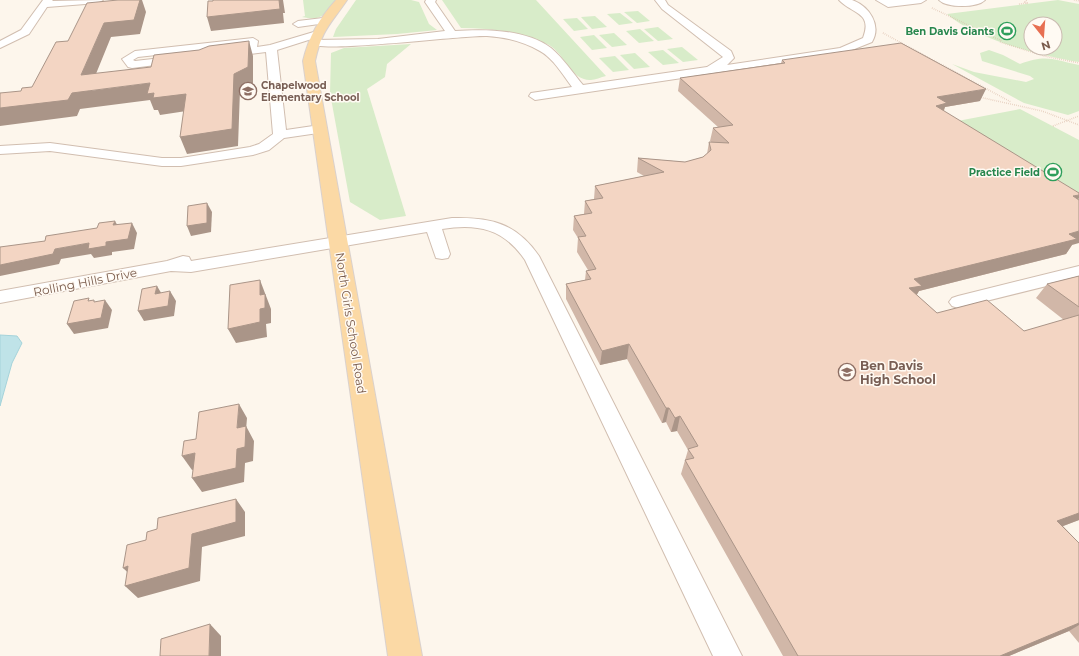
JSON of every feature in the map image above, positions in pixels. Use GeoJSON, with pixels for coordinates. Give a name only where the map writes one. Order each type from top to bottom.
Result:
{"type":"FeatureCollection","features":[{"type":"Feature","properties":{"kind":"main road","name":"North Girls School Road"},"geometry":{"type":"LineString","coordinates":[[342,0],[313,31],[309,61],[405,656]]}},
{"type":"Feature","properties":{"kind":"street"},"geometry":{"type":"LineString","coordinates":[[0,44],[25,32],[46,3],[98,0]]}},
{"type":"Feature","properties":{"kind":"street"},"geometry":{"type":"LineString","coordinates":[[431,0],[430,2],[452,34]]}},
{"type":"Feature","properties":{"kind":"street"},"geometry":{"type":"LineString","coordinates":[[660,0],[659,1],[665,7],[727,53],[729,58],[710,71]]}},
{"type":"Feature","properties":{"kind":"street"},"geometry":{"type":"LineString","coordinates":[[535,96],[842,51],[857,46],[868,40],[872,32],[872,26],[869,18],[857,7],[844,0]]}},
{"type":"Feature","properties":{"kind":"street"},"geometry":{"type":"LineString","coordinates":[[881,0],[888,4],[921,0]]}},
{"type":"Feature","properties":{"kind":"street"},"geometry":{"type":"LineString","coordinates":[[944,0],[952,4],[980,0]]}},
{"type":"Feature","properties":{"kind":"street"},"geometry":{"type":"LineString","coordinates":[[250,51],[253,41],[135,54],[127,59],[132,65],[250,51],[271,48],[313,31],[386,41],[452,34],[487,33],[523,40],[538,45],[546,50],[581,90]]}},
{"type":"Feature","properties":{"kind":"street"},"geometry":{"type":"LineString","coordinates":[[271,48],[280,135]]}},
{"type":"Feature","properties":{"kind":"street"},"geometry":{"type":"LineString","coordinates":[[0,150],[50,147],[162,162],[181,162],[253,151],[264,147],[280,135],[320,129]]}},
{"type":"Feature","properties":{"kind":"street","name":"Rolling Hills Drive"},"geometry":{"type":"LineString","coordinates":[[0,297],[171,266],[191,267],[337,237],[468,222],[493,226],[513,235],[522,242],[528,251],[728,656]]}},
{"type":"Feature","properties":{"kind":"street"},"geometry":{"type":"LineString","coordinates":[[433,226],[442,254]]}},
{"type":"Feature","properties":{"kind":"street"},"geometry":{"type":"LineString","coordinates":[[958,302],[1079,272]]}},
{"type":"Feature","properties":{"kind":"path"},"geometry":{"type":"LineString","coordinates":[[1019,4],[1027,3],[1025,2],[1027,0]]}},
{"type":"Feature","properties":{"kind":"path"},"geometry":{"type":"LineString","coordinates":[[1074,0],[1079,0]]}},
{"type":"Feature","properties":{"kind":"path"},"geometry":{"type":"LineString","coordinates":[[932,8],[1005,42],[1044,56],[1079,63]]}},
{"type":"Feature","properties":{"kind":"path"},"geometry":{"type":"LineString","coordinates":[[883,32],[1014,104]]}},
{"type":"Feature","properties":{"kind":"path"},"geometry":{"type":"LineString","coordinates":[[1000,42],[1005,42]]}},
{"type":"Feature","properties":{"kind":"path"},"geometry":{"type":"LineString","coordinates":[[975,96],[1014,104],[1068,120],[1079,125]]}},
{"type":"Feature","properties":{"kind":"path"},"geometry":{"type":"LineString","coordinates":[[1053,126],[1079,116]]}},
{"type":"Feature","properties":{"kind":"green space"},"geometry":{"type":"Polygon","coordinates":[[[303,0],[338,0],[323,16],[309,18],[302,17],[305,16],[303,0]]]}},
{"type":"Feature","properties":{"kind":"green space"},"geometry":{"type":"Polygon","coordinates":[[[356,0],[411,0],[419,2],[429,24],[437,30],[397,34],[333,37],[336,29],[356,0]]]}},
{"type":"Feature","properties":{"kind":"green space"},"geometry":{"type":"Polygon","coordinates":[[[442,0],[536,0],[606,76],[593,80],[584,79],[578,76],[549,45],[528,37],[495,30],[461,28],[442,0]]]}},
{"type":"Feature","properties":{"kind":"green space","name":"Ben Davis Giants"},"geometry":{"type":"Polygon","coordinates":[[[1058,0],[1079,4],[1079,62],[1052,56],[1063,56],[1063,16],[1023,16],[1023,49],[991,39],[959,23],[947,14],[1058,0]]]}},
{"type":"Feature","properties":{"kind":"green space"},"geometry":{"type":"Polygon","coordinates":[[[638,11],[650,21],[637,23],[624,12],[638,11]]]}},
{"type":"Feature","properties":{"kind":"green space"},"geometry":{"type":"Polygon","coordinates":[[[620,13],[633,23],[619,25],[607,14],[620,13]]]}},
{"type":"Feature","properties":{"kind":"green space"},"geometry":{"type":"Polygon","coordinates":[[[595,16],[607,27],[592,29],[581,17],[595,16]]]}},
{"type":"Feature","properties":{"kind":"green space"},"geometry":{"type":"Polygon","coordinates":[[[577,18],[588,29],[574,31],[563,19],[577,18]]]}},
{"type":"Feature","properties":{"kind":"green space"},"geometry":{"type":"Polygon","coordinates":[[[658,27],[673,39],[658,41],[644,29],[658,27]]]}},
{"type":"Feature","properties":{"kind":"green space"},"geometry":{"type":"Polygon","coordinates":[[[640,29],[654,41],[639,43],[626,31],[640,29]]]}},
{"type":"Feature","properties":{"kind":"green space"},"geometry":{"type":"Polygon","coordinates":[[[614,33],[627,45],[612,47],[599,35],[614,33]]]}},
{"type":"Feature","properties":{"kind":"green space"},"geometry":{"type":"Polygon","coordinates":[[[594,35],[607,48],[592,50],[580,37],[594,35]]]}},
{"type":"Feature","properties":{"kind":"green space"},"geometry":{"type":"Polygon","coordinates":[[[411,44],[387,64],[385,77],[367,89],[406,216],[380,220],[350,202],[330,93],[331,53],[344,48],[411,44]]]}},
{"type":"Feature","properties":{"kind":"green space"},"geometry":{"type":"Polygon","coordinates":[[[682,47],[698,60],[683,62],[667,49],[682,47]]]}},
{"type":"Feature","properties":{"kind":"green space"},"geometry":{"type":"Polygon","coordinates":[[[663,50],[679,63],[663,65],[648,52],[663,50]]]}},
{"type":"Feature","properties":{"kind":"green space"},"geometry":{"type":"Polygon","coordinates":[[[989,50],[1003,55],[1020,64],[1037,59],[1050,59],[1079,65],[1079,111],[1068,115],[1024,103],[952,64],[974,72],[1026,82],[1034,79],[1030,76],[982,61],[980,53],[989,50]]]}},
{"type":"Feature","properties":{"kind":"green space"},"geometry":{"type":"Polygon","coordinates":[[[635,53],[650,67],[634,69],[620,55],[635,53]]]}},
{"type":"Feature","properties":{"kind":"green space"},"geometry":{"type":"Polygon","coordinates":[[[615,56],[629,70],[613,72],[599,58],[615,56]]]}},
{"type":"Feature","properties":{"kind":"green space","name":"Practice Field"},"geometry":{"type":"Polygon","coordinates":[[[1020,109],[1079,140],[1079,204],[947,123],[1020,109]]]}},
{"type":"Feature","properties":{"kind":"water"},"geometry":{"type":"Polygon","coordinates":[[[0,335],[17,336],[22,343],[12,363],[0,406],[0,335]]]}},
{"type":"Feature","properties":{"kind":"building"},"geometry":{"type":"Polygon","coordinates":[[[118,0],[140,0],[134,20],[104,23],[81,75],[151,67],[154,55],[199,50],[209,46],[249,41],[248,67],[234,74],[232,129],[180,137],[186,94],[153,98],[154,93],[147,94],[150,83],[72,93],[68,100],[0,108],[0,93],[21,91],[22,88],[32,87],[56,42],[68,41],[87,3],[118,0]]]}},
{"type":"Feature","properties":{"kind":"building"},"geometry":{"type":"Polygon","coordinates":[[[279,0],[280,9],[207,17],[208,1],[279,0]]]}},
{"type":"Feature","properties":{"kind":"building"},"geometry":{"type":"Polygon","coordinates":[[[901,43],[986,89],[937,97],[947,103],[936,106],[1079,193],[1079,195],[1073,196],[1079,200],[1079,231],[1069,234],[1077,239],[914,279],[922,286],[909,288],[937,313],[987,300],[1024,331],[1079,315],[1079,513],[1057,521],[1079,543],[1079,623],[1000,656],[798,656],[685,460],[694,458],[688,449],[698,446],[680,416],[675,418],[669,408],[666,408],[629,344],[602,351],[566,284],[591,279],[586,271],[596,269],[578,237],[586,236],[574,216],[592,213],[585,201],[603,198],[595,186],[664,172],[638,158],[685,162],[703,157],[711,150],[709,142],[729,143],[713,128],[733,125],[680,78],[785,63],[782,60],[901,43]]]}},
{"type":"Feature","properties":{"kind":"building"},"geometry":{"type":"Polygon","coordinates":[[[207,203],[207,223],[187,226],[188,206],[207,203]]]}},
{"type":"Feature","properties":{"kind":"building"},"geometry":{"type":"Polygon","coordinates":[[[115,221],[113,225],[132,223],[128,239],[106,242],[106,246],[88,249],[89,243],[55,249],[53,254],[0,265],[0,247],[45,241],[46,236],[97,228],[99,223],[115,221]]]}},
{"type":"Feature","properties":{"kind":"building"},"geometry":{"type":"Polygon","coordinates":[[[1079,276],[1079,307],[1047,284],[1079,276]]]}},
{"type":"Feature","properties":{"kind":"building"},"geometry":{"type":"Polygon","coordinates":[[[260,280],[260,295],[265,294],[265,308],[260,309],[260,322],[228,329],[230,285],[260,280]]]}},
{"type":"Feature","properties":{"kind":"building"},"geometry":{"type":"Polygon","coordinates":[[[157,286],[155,294],[170,291],[168,306],[138,311],[142,289],[157,286]]]}},
{"type":"Feature","properties":{"kind":"building"},"geometry":{"type":"Polygon","coordinates":[[[89,298],[88,301],[94,300],[94,302],[105,300],[101,318],[67,324],[74,301],[89,298]]]}},
{"type":"Feature","properties":{"kind":"building"},"geometry":{"type":"Polygon","coordinates":[[[239,404],[237,428],[246,426],[245,447],[237,449],[236,468],[192,478],[195,453],[182,456],[184,441],[196,439],[199,412],[239,404]]]}},
{"type":"Feature","properties":{"kind":"building"},"geometry":{"type":"Polygon","coordinates":[[[236,499],[236,522],[192,534],[189,568],[125,586],[128,566],[123,568],[127,545],[146,540],[147,532],[157,529],[158,518],[236,499]]]}},
{"type":"Feature","properties":{"kind":"building"},"geometry":{"type":"Polygon","coordinates":[[[210,624],[209,656],[160,656],[161,639],[210,624]]]}},
{"type":"Feature","properties":{"kind":"place","name":"Ben Davis Giants"},"geometry":{"type":"Point","coordinates":[1007,31]}},
{"type":"Feature","properties":{"kind":"place","name":"Chapelwood Elementary School"},"geometry":{"type":"Point","coordinates":[248,91]}},
{"type":"Feature","properties":{"kind":"place","name":"Practice Field"},"geometry":{"type":"Point","coordinates":[1053,172]}},
{"type":"Feature","properties":{"kind":"place","name":"Ben Davis High School"},"geometry":{"type":"Point","coordinates":[847,372]}}]}
